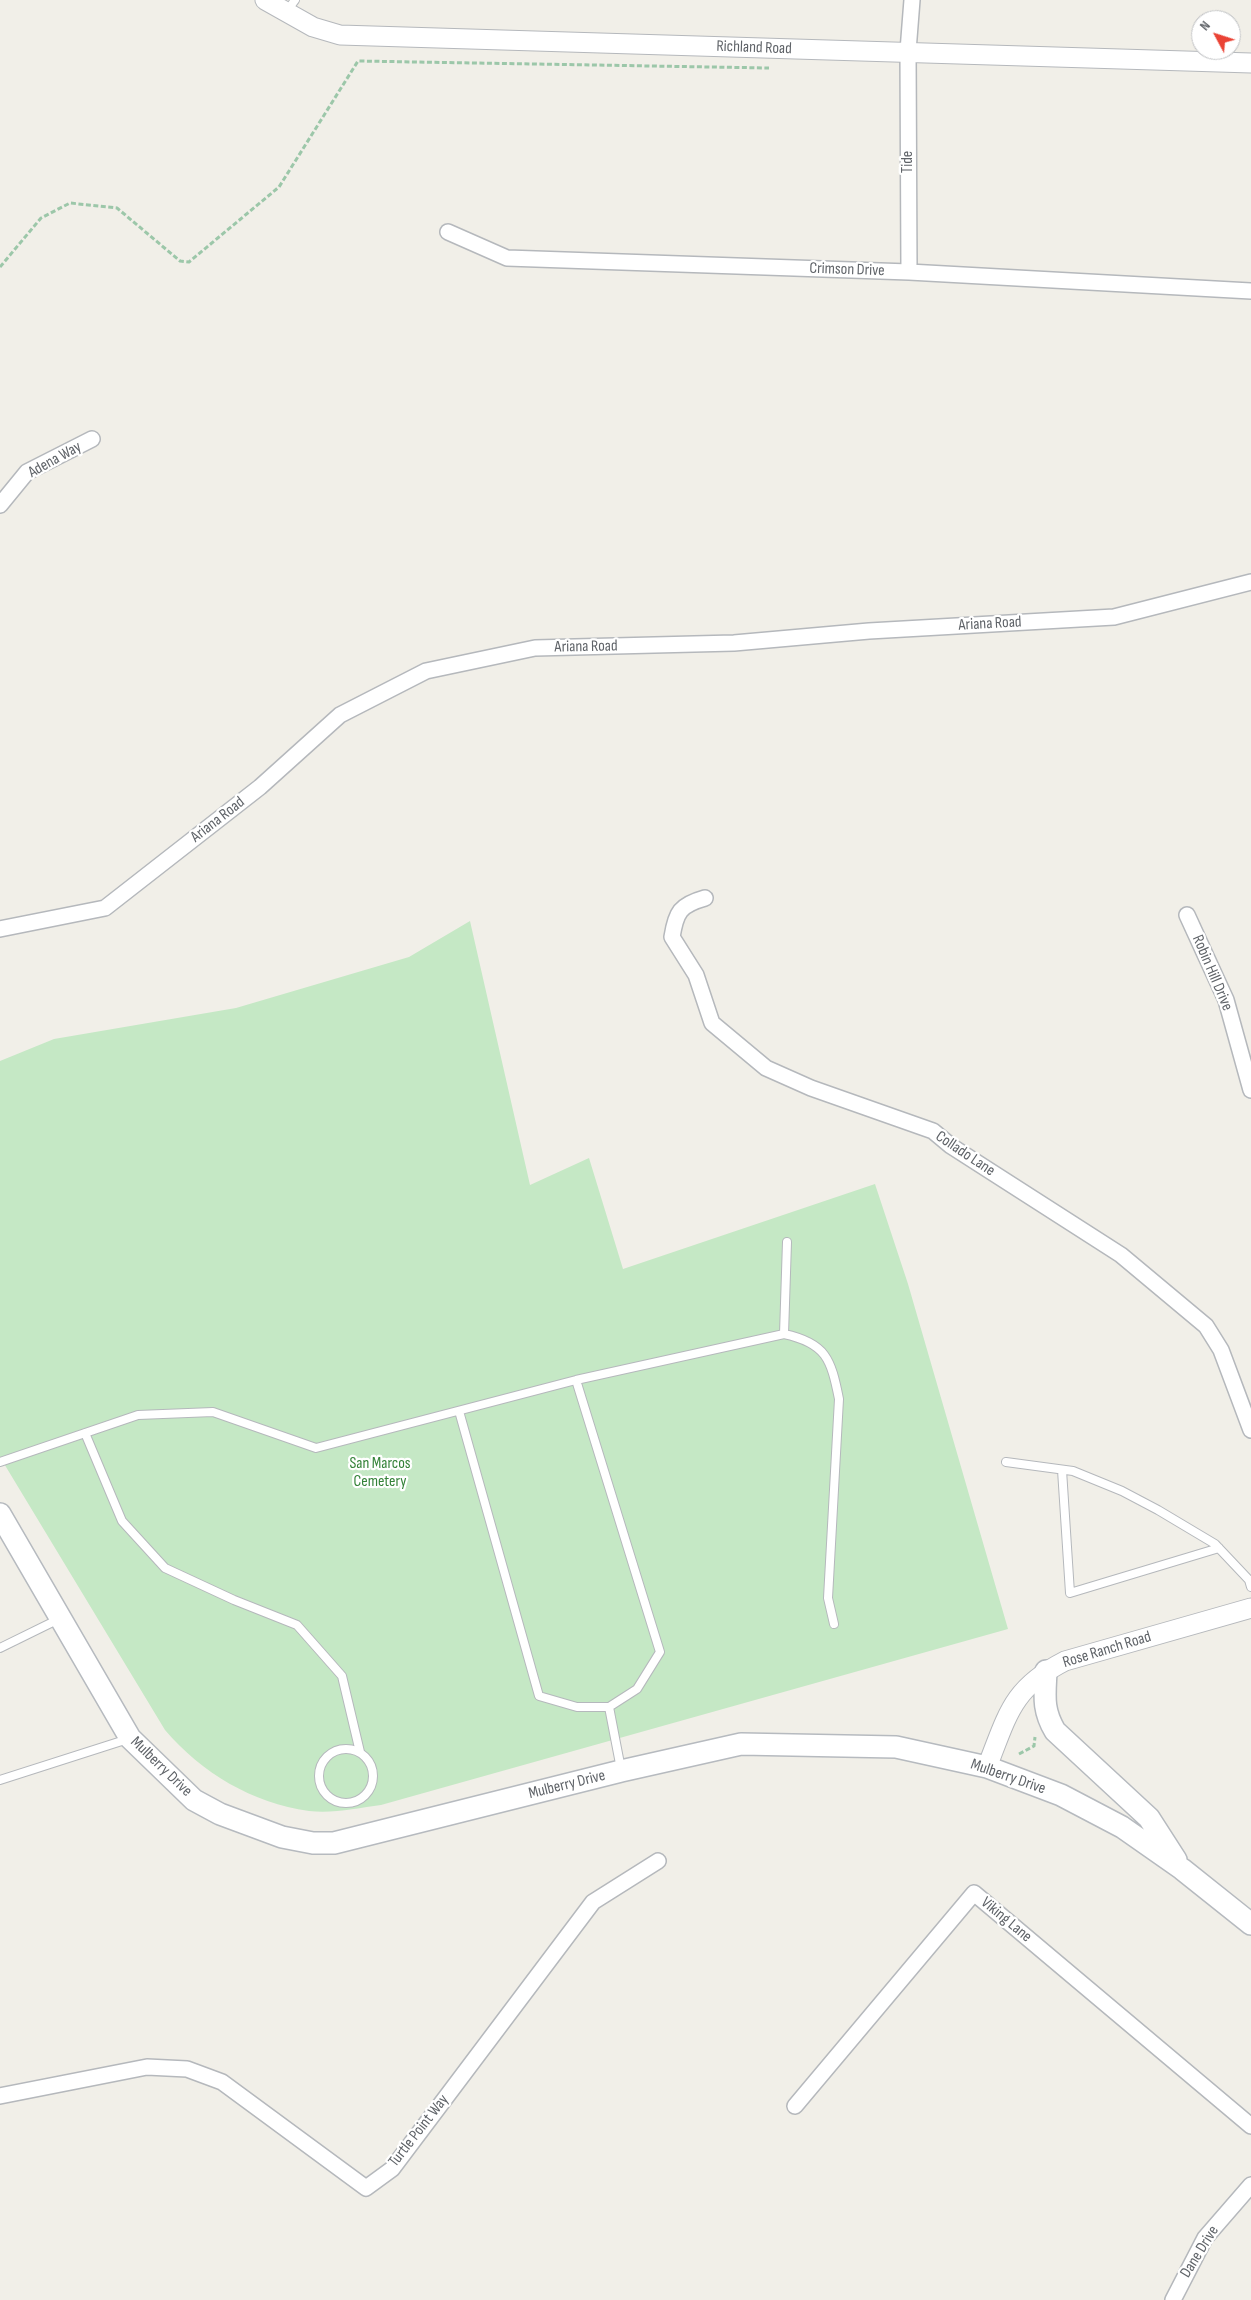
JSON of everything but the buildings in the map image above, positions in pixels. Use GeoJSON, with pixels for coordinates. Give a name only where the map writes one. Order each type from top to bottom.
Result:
{"type":"FeatureCollection","features":[{"type":"Feature","properties":{"kind":"main road","name":"Mulberry Drive"},"geometry":{"type":"LineString","coordinates":[[0,1514],[130,1738],[194,1800],[220,1814],[282,1837],[313,1844],[334,1843],[621,1771],[741,1744],[896,1747],[987,1767],[1061,1795],[1122,1827],[1182,1869],[1251,1924]]}},
{"type":"Feature","properties":{"kind":"main road"},"geometry":{"type":"LineString","coordinates":[[1046,1670],[1044,1701],[1046,1716],[1055,1731],[1149,1818],[1182,1869]]}},
{"type":"Feature","properties":{"kind":"street","name":"Richland Road"},"geometry":{"type":"LineString","coordinates":[[265,0],[291,6],[313,27],[340,35],[1251,63]]}},
{"type":"Feature","properties":{"kind":"street","name":"Tide"},"geometry":{"type":"LineString","coordinates":[[909,272],[908,51],[912,0]]}},
{"type":"Feature","properties":{"kind":"street","name":"Crimson Drive"},"geometry":{"type":"LineString","coordinates":[[448,232],[507,258],[909,272],[1251,290]]}},
{"type":"Feature","properties":{"kind":"street","name":"Adena Way"},"geometry":{"type":"LineString","coordinates":[[0,506],[28,472],[92,439]]}},
{"type":"Feature","properties":{"kind":"street","name":"Ariana Road"},"geometry":{"type":"LineString","coordinates":[[0,929],[105,908],[260,787],[340,714],[426,671],[536,648],[734,644],[869,631],[1114,617],[1251,582]]}},
{"type":"Feature","properties":{"kind":"street","name":"Collado Lane"},"geometry":{"type":"LineString","coordinates":[[705,898],[689,902],[675,915],[672,937],[696,975],[712,1023],[766,1068],[811,1088],[933,1131],[951,1146],[1121,1254],[1206,1326],[1221,1350],[1251,1430]]}},
{"type":"Feature","properties":{"kind":"street","name":"Robin Hill Drive"},"geometry":{"type":"LineString","coordinates":[[1186,915],[1226,1000],[1251,1090]]}},
{"type":"Feature","properties":{"kind":"street","name":"Rose Ranch Road"},"geometry":{"type":"LineString","coordinates":[[987,1767],[1012,1705],[1026,1686],[1046,1670],[1065,1661],[1251,1608]]}},
{"type":"Feature","properties":{"kind":"street","name":"Turtle Point Way"},"geometry":{"type":"LineString","coordinates":[[0,2096],[147,2067],[187,2069],[222,2082],[366,2188],[392,2168],[593,1902],[658,1861]]}},
{"type":"Feature","properties":{"kind":"street","name":"Viking Lane"},"geometry":{"type":"LineString","coordinates":[[795,2106],[974,1893],[1251,2126]]}},
{"type":"Feature","properties":{"kind":"street","name":"Dane Drive"},"geometry":{"type":"LineString","coordinates":[[1173,2300],[1205,2238],[1251,2185]]}},
{"type":"Feature","properties":{"kind":"lane"},"geometry":{"type":"LineString","coordinates":[[784,1334],[786,1242]]}},
{"type":"Feature","properties":{"kind":"lane"},"geometry":{"type":"LineString","coordinates":[[0,1462],[138,1415],[213,1412],[316,1448],[576,1380],[784,1334],[801,1338],[822,1350],[834,1374],[839,1399],[828,1598],[834,1624]]}},
{"type":"Feature","properties":{"kind":"lane"},"geometry":{"type":"LineString","coordinates":[[459,1410],[539,1696],[577,1707],[609,1707],[637,1689],[660,1652],[576,1380]]}},
{"type":"Feature","properties":{"kind":"lane"},"geometry":{"type":"LineString","coordinates":[[85,1433],[122,1521],[165,1568],[234,1600],[297,1624],[342,1676],[360,1752],[372,1765],[374,1774],[369,1791],[364,1797],[349,1803],[333,1800],[326,1795],[319,1779],[322,1763],[334,1751],[342,1748],[360,1752]]}},
{"type":"Feature","properties":{"kind":"lane"},"geometry":{"type":"LineString","coordinates":[[1006,1462],[1073,1471],[1122,1491],[1158,1510],[1219,1548],[1249,1580],[1251,1587]]}},
{"type":"Feature","properties":{"kind":"lane"},"geometry":{"type":"LineString","coordinates":[[1062,1470],[1070,1593],[1219,1548]]}},
{"type":"Feature","properties":{"kind":"lane"},"geometry":{"type":"LineString","coordinates":[[0,1648],[60,1619]]}},
{"type":"Feature","properties":{"kind":"lane"},"geometry":{"type":"LineString","coordinates":[[609,1707],[621,1771]]}},
{"type":"Feature","properties":{"kind":"lane"},"geometry":{"type":"LineString","coordinates":[[0,1780],[130,1738]]}},
{"type":"Feature","properties":{"kind":"path"},"geometry":{"type":"LineString","coordinates":[[0,267],[41,218],[70,203],[116,208],[180,261],[189,262],[279,187],[358,61],[773,68]]}},
{"type":"Feature","properties":{"kind":"path"},"geometry":{"type":"LineString","coordinates":[[1019,1754],[1034,1746],[1036,1739],[1033,1730]]}},
{"type":"Feature","properties":{"kind":"green space","name":"San Marcos Cemetery"},"geometry":{"type":"Polygon","coordinates":[[[470,921],[530,1185],[589,1158],[623,1269],[875,1184],[908,1284],[1008,1629],[381,1805],[327,1812],[288,1807],[268,1801],[230,1784],[195,1760],[165,1730],[0,1457],[0,1061],[54,1039],[236,1008],[409,957],[470,921]]]}}]}
